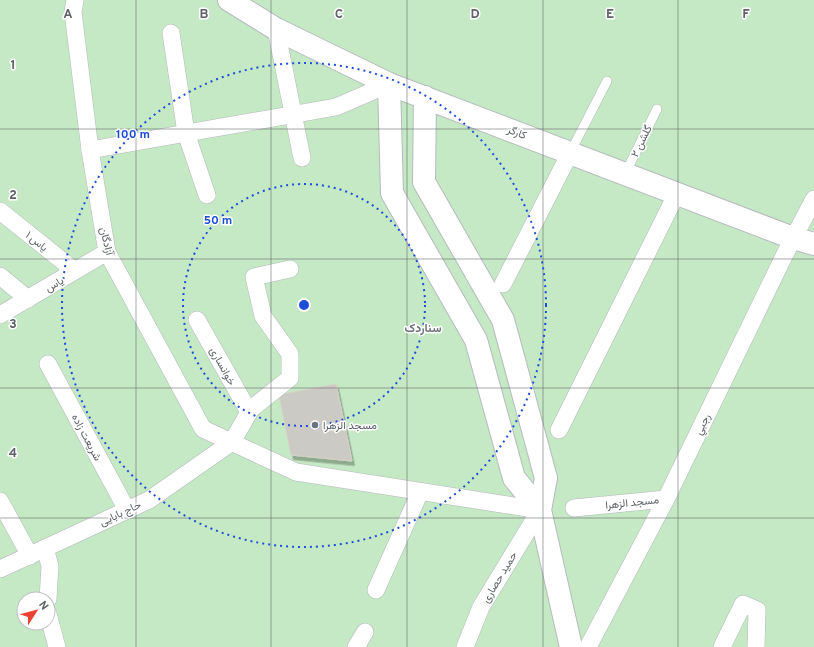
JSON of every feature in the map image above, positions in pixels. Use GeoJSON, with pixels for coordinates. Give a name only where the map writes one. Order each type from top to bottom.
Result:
{"type":"FeatureCollection","features":[{"type":"Feature","properties":{"kind":"main road","name":"کارگر"},"geometry":{"type":"LineString","coordinates":[[229,0],[276,29],[389,84],[793,238],[814,244]]}},
{"type":"Feature","properties":{"kind":"main road"},"geometry":{"type":"LineString","coordinates":[[389,84],[392,193],[476,340],[514,478],[540,510]]}},
{"type":"Feature","properties":{"kind":"main road"},"geometry":{"type":"LineString","coordinates":[[425,97],[424,182],[503,320],[546,478],[540,510],[571,647]]}},
{"type":"Feature","properties":{"kind":"street","name":"آزادگان"},"geometry":{"type":"LineString","coordinates":[[75,0],[73,12],[90,150],[107,252],[203,429],[232,442]]}},
{"type":"Feature","properties":{"kind":"street"},"geometry":{"type":"LineString","coordinates":[[276,29],[302,158]]}},
{"type":"Feature","properties":{"kind":"street"},"geometry":{"type":"LineString","coordinates":[[171,33],[186,133],[207,196]]}},
{"type":"Feature","properties":{"kind":"street"},"geometry":{"type":"LineString","coordinates":[[90,150],[336,107],[389,84]]}},
{"type":"Feature","properties":{"kind":"street"},"geometry":{"type":"LineString","coordinates":[[503,284],[570,153]]}},
{"type":"Feature","properties":{"kind":"street"},"geometry":{"type":"LineString","coordinates":[[559,430],[677,193]]}},
{"type":"Feature","properties":{"kind":"street","name":"رجبي"},"geometry":{"type":"LineString","coordinates":[[588,647],[666,499],[793,238],[814,199]]}},
{"type":"Feature","properties":{"kind":"street","name":"یاس ۱"},"geometry":{"type":"LineString","coordinates":[[0,211],[75,271]]}},
{"type":"Feature","properties":{"kind":"street","name":"یاس"},"geometry":{"type":"LineString","coordinates":[[0,315],[107,252]]}},
{"type":"Feature","properties":{"kind":"street"},"geometry":{"type":"LineString","coordinates":[[290,269],[254,278],[263,316],[290,354],[290,378],[251,409],[232,442],[296,472],[540,510]]}},
{"type":"Feature","properties":{"kind":"street"},"geometry":{"type":"LineString","coordinates":[[0,276],[28,299]]}},
{"type":"Feature","properties":{"kind":"street","name":"خوانساری"},"geometry":{"type":"LineString","coordinates":[[197,320],[249,412]]}},
{"type":"Feature","properties":{"kind":"street","name":"شریعت زاده"},"geometry":{"type":"LineString","coordinates":[[48,364],[127,510]]}},
{"type":"Feature","properties":{"kind":"street","name":"حاج بابایی"},"geometry":{"type":"LineString","coordinates":[[0,569],[149,500],[232,442]]}},
{"type":"Feature","properties":{"kind":"street"},"geometry":{"type":"LineString","coordinates":[[376,590],[420,492]]}},
{"type":"Feature","properties":{"kind":"street","name":"مسجد الزهرا"},"geometry":{"type":"LineString","coordinates":[[574,508],[666,499]]}},
{"type":"Feature","properties":{"kind":"street"},"geometry":{"type":"LineString","coordinates":[[0,500],[30,556]]}},
{"type":"Feature","properties":{"kind":"street","name":"حمید حصاری"},"geometry":{"type":"LineString","coordinates":[[464,647],[481,607],[540,510]]}},
{"type":"Feature","properties":{"kind":"street"},"geometry":{"type":"LineString","coordinates":[[45,548],[50,566],[48,591]]}},
{"type":"Feature","properties":{"kind":"street"},"geometry":{"type":"LineString","coordinates":[[722,647],[743,604],[757,610],[756,647]]}},
{"type":"Feature","properties":{"kind":"street"},"geometry":{"type":"LineString","coordinates":[[53,631],[57,647]]}},
{"type":"Feature","properties":{"kind":"street"},"geometry":{"type":"LineString","coordinates":[[356,647],[365,632]]}},
{"type":"Feature","properties":{"kind":"lane"},"geometry":{"type":"LineString","coordinates":[[570,153],[607,81]]}},
{"type":"Feature","properties":{"kind":"lane","name":"گلشن ۲"},"geometry":{"type":"LineString","coordinates":[[625,174],[657,109]]}},
{"type":"Feature","properties":{"kind":"green space"},"geometry":{"type":"Polygon","coordinates":[[[0,0],[814,0],[814,647],[0,647],[0,0]]]}},
{"type":"Feature","properties":{"kind":"building","name":"مسجد الزهرا"},"geometry":{"type":"Polygon","coordinates":[[[336,384],[352,461],[291,455],[279,395],[336,384]]]}},
{"type":"Feature","properties":{"kind":"place","name":"مسجد الزهرا"},"geometry":{"type":"Point","coordinates":[315,425]}},
{"type":"Feature","properties":{"kind":"district","name":"سناردک"},"geometry":{"type":"Point","coordinates":[423,328]}}]}
